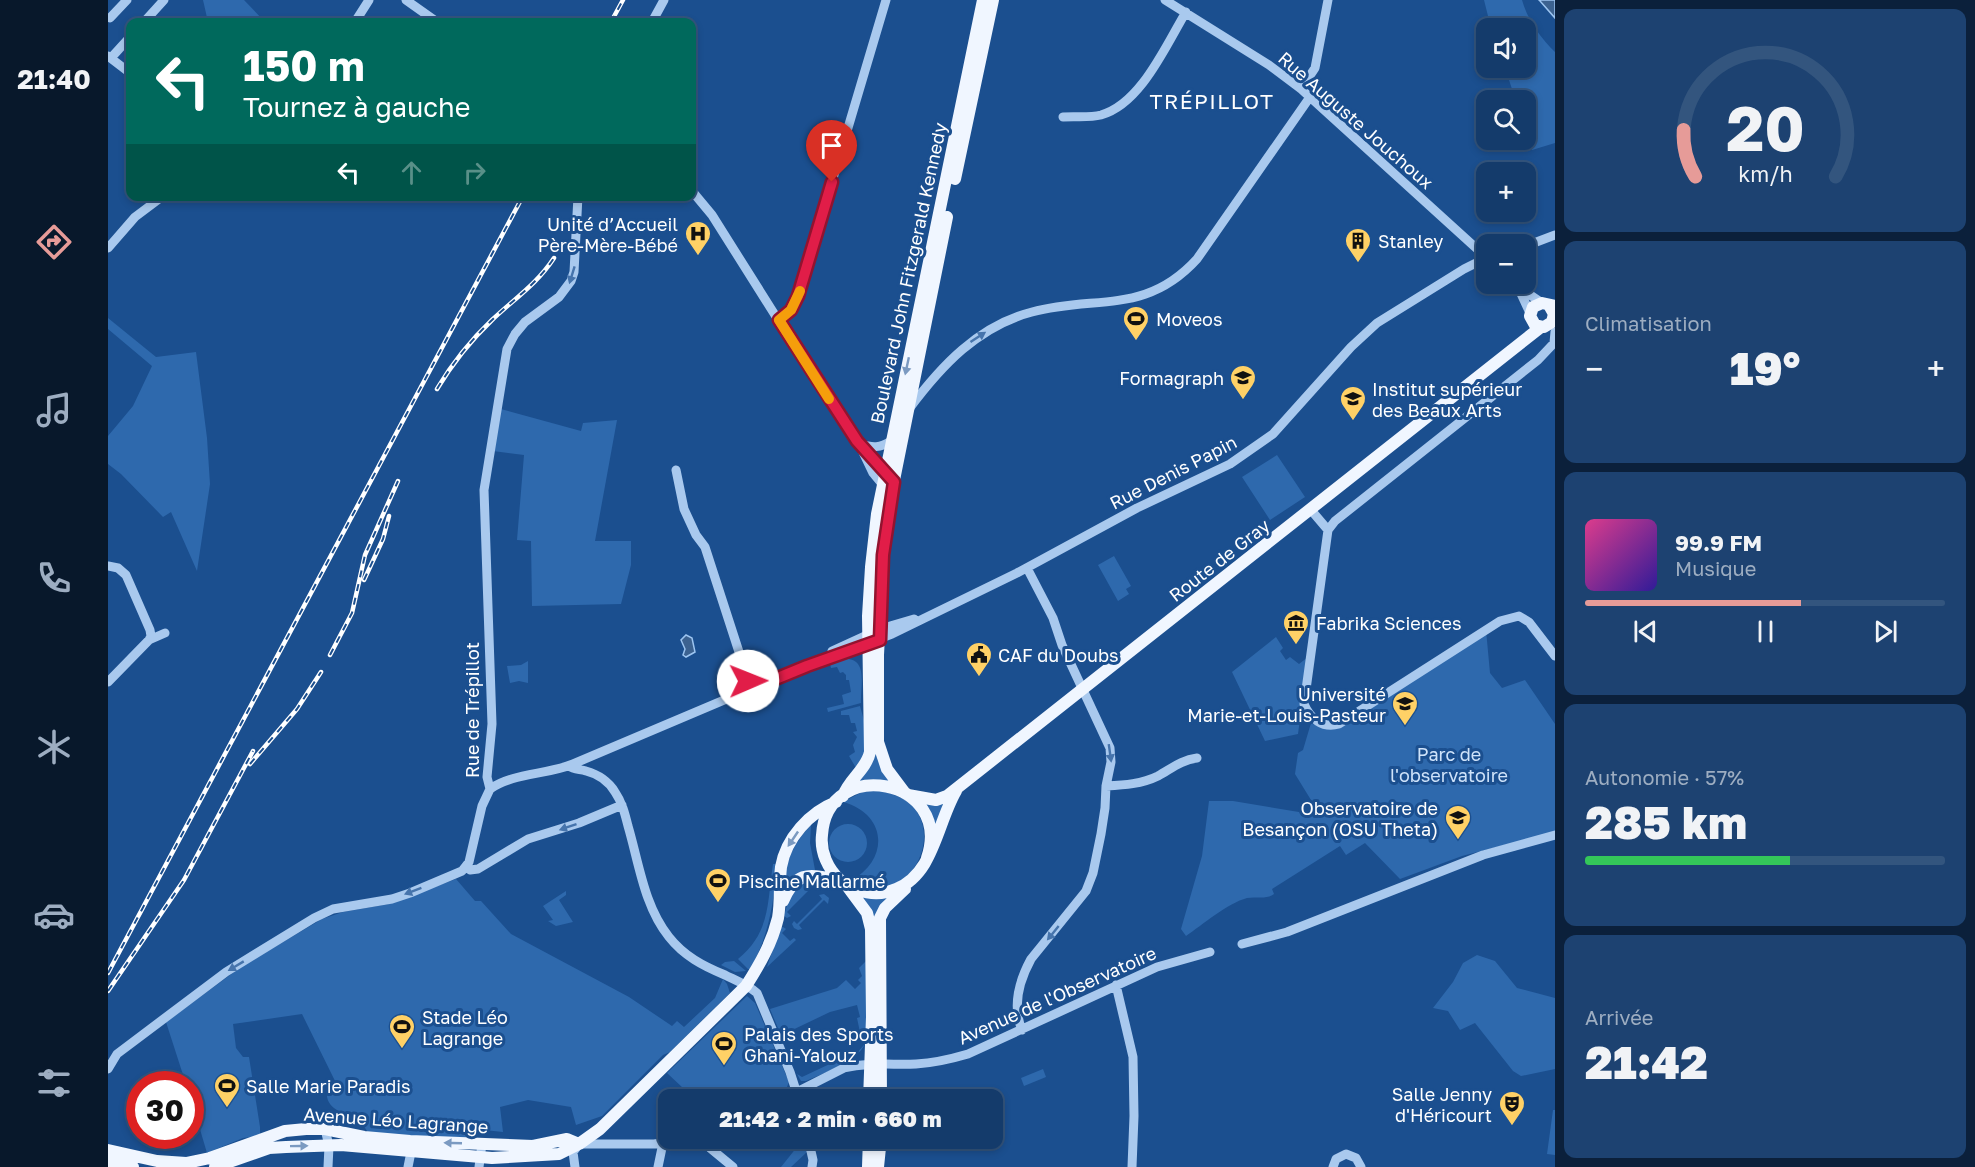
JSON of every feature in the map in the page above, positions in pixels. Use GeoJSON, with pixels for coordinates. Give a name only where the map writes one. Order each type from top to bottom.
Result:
{"type":"FeatureCollection","features":[{"type":"Feature","properties":{"kind":"main road","name":"Boulevard John Fitzgerald Kennedy"},"geometry":{"type":"LineString","coordinates":[[839,799],[866,764],[870,752],[874,636],[883,555],[891,441],[983,0]]}},
{"type":"Feature","properties":{"kind":"main road","name":"Boulevard John Fitzgerald Kennedy"},"geometry":{"type":"LineString","coordinates":[[887,479],[909,409],[949,204],[993,0]]}},
{"type":"Feature","properties":{"kind":"main road"},"geometry":{"type":"LineString","coordinates":[[1549,305],[1554,314],[1550,326],[1533,324],[1530,314],[1534,306],[1549,305]]}},
{"type":"Feature","properties":{"kind":"main road","name":"Route de Gray"},"geometry":{"type":"LineString","coordinates":[[1500,360],[1518,339],[1530,314]]}},
{"type":"Feature","properties":{"kind":"main road","name":"Route de Gray"},"geometry":{"type":"LineString","coordinates":[[907,794],[936,800],[947,796],[1085,695],[1500,360],[1550,326]]}},
{"type":"Feature","properties":{"kind":"main road","name":"Boulevard John Fitzgerald Kennedy"},"geometry":{"type":"LineString","coordinates":[[874,636],[878,742],[887,770],[907,794]]}},
{"type":"Feature","properties":{"kind":"main road"},"geometry":{"type":"LineString","coordinates":[[780,907],[782,866],[787,848],[800,829],[821,808],[853,790],[870,785],[888,786],[907,794],[921,808],[928,824],[930,841],[927,858],[904,891],[885,908],[880,918],[875,1064],[871,1089]]}},
{"type":"Feature","properties":{"kind":"main road","name":"Route de Gray"},"geometry":{"type":"LineString","coordinates":[[927,858],[936,842],[945,812],[959,786]]}},
{"type":"Feature","properties":{"kind":"main road"},"geometry":{"type":"LineString","coordinates":[[839,799],[825,820],[822,842],[827,863],[861,904],[870,923],[872,1017],[879,1089]]}},
{"type":"Feature","properties":{"kind":"main road"},"geometry":{"type":"LineString","coordinates":[[579,1144],[600,1129],[746,986],[769,946],[780,907],[790,886],[802,877],[817,875],[842,881],[856,890],[876,893],[896,890],[913,879]]}},
{"type":"Feature","properties":{"kind":"main road","name":"Avenue Léo Lagrange"},"geometry":{"type":"LineString","coordinates":[[108,1150],[157,1161],[186,1164],[210,1158],[285,1131],[326,1129],[364,1137],[410,1141],[481,1156]]}},
{"type":"Feature","properties":{"kind":"main road","name":"Avenue Léo Lagrange"},"geometry":{"type":"LineString","coordinates":[[223,1166],[269,1148],[328,1146],[481,1156],[567,1139],[579,1144]]}},
{"type":"Feature","properties":{"kind":"main road"},"geometry":{"type":"LineString","coordinates":[[868,1167],[869,1149]]}},
{"type":"Feature","properties":{"kind":"main road"},"geometry":{"type":"LineString","coordinates":[[878,1167],[880,1149]]}},
{"type":"Feature","properties":{"kind":"main road"},"geometry":{"type":"LineString","coordinates":[[108,1161],[133,1167]]}},
{"type":"Feature","properties":{"kind":"street"},"geometry":{"type":"LineString","coordinates":[[110,18],[127,0]]}},
{"type":"Feature","properties":{"kind":"street"},"geometry":{"type":"LineString","coordinates":[[150,18],[165,0]]}},
{"type":"Feature","properties":{"kind":"street"},"geometry":{"type":"LineString","coordinates":[[358,18],[369,0]]}},
{"type":"Feature","properties":{"kind":"street"},"geometry":{"type":"LineString","coordinates":[[406,0],[431,18]]}},
{"type":"Feature","properties":{"kind":"street"},"geometry":{"type":"LineString","coordinates":[[654,18],[664,0]]}},
{"type":"Feature","properties":{"kind":"street"},"geometry":{"type":"LineString","coordinates":[[779,320],[791,310],[798,296],[886,0]]}},
{"type":"Feature","properties":{"kind":"street","name":"Rue Auguste Jouchoux"},"geometry":{"type":"LineString","coordinates":[[1165,0],[1269,65],[1301,89],[1476,250]]}},
{"type":"Feature","properties":{"kind":"street"},"geometry":{"type":"LineString","coordinates":[[1301,89],[1315,68],[1328,0]]}},
{"type":"Feature","properties":{"kind":"street"},"geometry":{"type":"LineString","coordinates":[[1063,117],[1101,115],[1115,108],[1133,94],[1144,81],[1186,12]]}},
{"type":"Feature","properties":{"kind":"street"},"geometry":{"type":"LineString","coordinates":[[126,41],[109,57],[126,70]]}},
{"type":"Feature","properties":{"kind":"street"},"geometry":{"type":"LineString","coordinates":[[909,409],[931,379],[955,355],[983,333],[1030,312],[1081,303],[1134,298],[1152,293],[1184,273],[1197,260],[1310,97]]}},
{"type":"Feature","properties":{"kind":"street"},"geometry":{"type":"LineString","coordinates":[[696,196],[712,215],[821,388],[860,444],[864,458],[887,479]]}},
{"type":"Feature","properties":{"kind":"street"},"geometry":{"type":"LineString","coordinates":[[108,248],[149,201]]}},
{"type":"Feature","properties":{"kind":"street","name":"Rue de Trépillot"},"geometry":{"type":"LineString","coordinates":[[466,867],[471,856],[482,806],[489,789],[487,777],[492,724],[484,490],[495,420],[507,349],[514,334],[525,322],[559,297],[571,281],[574,272],[578,201]]}},
{"type":"Feature","properties":{"kind":"street"},"geometry":{"type":"LineString","coordinates":[[1536,242],[1555,235]]}},
{"type":"Feature","properties":{"kind":"street","name":"Rue Denis Papin"},"geometry":{"type":"LineString","coordinates":[[489,789],[504,781],[569,766],[807,666],[816,659],[934,614],[1027,568],[1137,508],[1230,464],[1273,434],[1346,353],[1377,323],[1476,263]]}},
{"type":"Feature","properties":{"kind":"street"},"geometry":{"type":"LineString","coordinates":[[1520,294],[1530,314]]}},
{"type":"Feature","properties":{"kind":"street"},"geometry":{"type":"LineString","coordinates":[[1531,294],[1549,305]]}},
{"type":"Feature","properties":{"kind":"street"},"geometry":{"type":"LineString","coordinates":[[1550,326],[1547,335],[1555,343],[1538,360],[1330,528],[1304,704],[1308,712],[1319,722],[1333,726],[1500,621],[1510,617],[1519,616],[1529,622],[1555,656]]}},
{"type":"Feature","properties":{"kind":"street"},"geometry":{"type":"LineString","coordinates":[[860,444],[874,448],[882,447],[891,441]]}},
{"type":"Feature","properties":{"kind":"street"},"geometry":{"type":"LineString","coordinates":[[676,470],[684,509],[696,535],[705,547],[751,689]]}},
{"type":"Feature","properties":{"kind":"street"},"geometry":{"type":"LineString","coordinates":[[1315,510],[1330,528]]}},
{"type":"Feature","properties":{"kind":"street"},"geometry":{"type":"LineString","coordinates":[[108,566],[118,568],[129,581],[150,630],[149,640]]}},
{"type":"Feature","properties":{"kind":"street"},"geometry":{"type":"LineString","coordinates":[[1022,1030],[1016,1013],[1022,978],[1031,959],[1086,891],[1093,873],[1111,762],[1110,748],[1062,645],[1053,618],[1027,568]]}},
{"type":"Feature","properties":{"kind":"street"},"geometry":{"type":"LineString","coordinates":[[108,682],[149,640],[165,633]]}},
{"type":"Feature","properties":{"kind":"street"},"geometry":{"type":"LineString","coordinates":[[1106,786],[1138,783],[1157,776],[1180,762],[1197,758]]}},
{"type":"Feature","properties":{"kind":"street"},"geometry":{"type":"LineString","coordinates":[[569,766],[598,776],[615,792],[622,805],[649,900],[656,918],[668,935],[696,962],[757,993],[795,1089]]}},
{"type":"Feature","properties":{"kind":"street"},"geometry":{"type":"LineString","coordinates":[[108,1069],[117,1054],[226,972],[314,918],[343,907],[392,899],[452,876],[466,867],[470,870],[478,869],[528,839],[579,823],[622,805]]}},
{"type":"Feature","properties":{"kind":"street"},"geometry":{"type":"LineString","coordinates":[[1242,944],[1287,932],[1483,855],[1555,835]]}},
{"type":"Feature","properties":{"kind":"street","name":"Avenue de l'Observatoire"},"geometry":{"type":"LineString","coordinates":[[810,1089],[844,1068],[875,1064],[938,1062],[968,1054],[1116,984],[1157,967],[1210,952]]}},
{"type":"Feature","properties":{"kind":"street"},"geometry":{"type":"LineString","coordinates":[[1116,984],[1133,1057],[1132,1167]]}},
{"type":"Feature","properties":{"kind":"street"},"geometry":{"type":"LineString","coordinates":[[326,1129],[328,1167]]}},
{"type":"Feature","properties":{"kind":"street"},"geometry":{"type":"LineString","coordinates":[[575,1167],[573,1152],[579,1144],[658,1143]]}},
{"type":"Feature","properties":{"kind":"street"},"geometry":{"type":"LineString","coordinates":[[658,1167],[662,1149]]}},
{"type":"Feature","properties":{"kind":"street"},"geometry":{"type":"LineString","coordinates":[[711,1149],[733,1167]]}},
{"type":"Feature","properties":{"kind":"street"},"geometry":{"type":"LineString","coordinates":[[810,1149],[812,1167]]}},
{"type":"Feature","properties":{"kind":"street"},"geometry":{"type":"LineString","coordinates":[[408,1167],[411,1152]]}},
{"type":"Feature","properties":{"kind":"street"},"geometry":{"type":"LineString","coordinates":[[1332,1166],[1340,1156],[1348,1154],[1356,1158],[1361,1166]]}},
{"type":"Feature","properties":{"kind":"green space"},"geometry":{"type":"Polygon","coordinates":[[[203,0],[244,0],[261,18],[207,18],[203,0]]]}},
{"type":"Feature","properties":{"kind":"green space"},"geometry":{"type":"Polygon","coordinates":[[[1484,0],[1522,0],[1530,18],[1488,18],[1484,0]]]}},
{"type":"Feature","properties":{"kind":"green space"},"geometry":{"type":"Polygon","coordinates":[[[1536,29],[1555,52],[1555,143],[1536,149],[1536,90],[1512,90],[1508,78],[1536,78],[1536,29]]]}},
{"type":"Feature","properties":{"kind":"green space"},"geometry":{"type":"Polygon","coordinates":[[[108,318],[156,357],[196,352],[207,438],[210,484],[197,571],[171,512],[163,517],[121,474],[108,464],[108,436],[133,406],[152,366],[108,329],[108,318]]]}},
{"type":"Feature","properties":{"kind":"green space"},"geometry":{"type":"Polygon","coordinates":[[[501,409],[581,431],[583,423],[617,420],[595,541],[631,541],[631,565],[621,604],[532,606],[531,541],[517,540],[524,455],[493,451],[501,409]]]}},
{"type":"Feature","properties":{"kind":"green space"},"geometry":{"type":"Polygon","coordinates":[[[1277,455],[1305,497],[1270,520],[1242,477],[1277,455]]]}},
{"type":"Feature","properties":{"kind":"green space"},"geometry":{"type":"Polygon","coordinates":[[[1114,556],[1131,586],[1126,589],[1129,594],[1118,601],[1098,565],[1114,556]]]}},
{"type":"Feature","properties":{"kind":"green space","name":"Parc de l'observatoire"},"geometry":{"type":"Polygon","coordinates":[[[1486,630],[1490,673],[1502,688],[1525,680],[1555,724],[1555,832],[1462,856],[1400,879],[1365,843],[1346,855],[1340,846],[1272,889],[1274,894],[1271,896],[1247,898],[1240,901],[1224,909],[1186,936],[1181,929],[1202,856],[1209,801],[1233,801],[1311,814],[1311,800],[1295,774],[1298,753],[1303,750],[1311,723],[1324,729],[1333,729],[1486,630]]]}},
{"type":"Feature","properties":{"kind":"green space"},"geometry":{"type":"Polygon","coordinates":[[[1276,637],[1283,648],[1280,651],[1286,660],[1290,657],[1299,664],[1308,657],[1298,734],[1265,741],[1232,672],[1276,637]]]}},
{"type":"Feature","properties":{"kind":"green space"},"geometry":{"type":"Polygon","coordinates":[[[844,659],[852,660],[860,668],[862,674],[861,703],[828,712],[827,708],[844,704],[842,695],[851,692],[846,675],[843,672],[840,673],[837,667],[831,668],[830,664],[844,659]]]}},
{"type":"Feature","properties":{"kind":"green space"},"geometry":{"type":"Polygon","coordinates":[[[528,661],[528,683],[519,681],[510,683],[507,666],[521,665],[528,661]]]}},
{"type":"Feature","properties":{"kind":"green space"},"geometry":{"type":"Polygon","coordinates":[[[860,706],[865,724],[865,752],[856,768],[849,756],[855,752],[853,745],[857,737],[853,732],[857,731],[855,723],[851,723],[849,715],[841,715],[841,711],[860,706]]]}},
{"type":"Feature","properties":{"kind":"green space"},"geometry":{"type":"Polygon","coordinates":[[[874,750],[891,782],[855,784],[874,750]]]}},
{"type":"Feature","properties":{"kind":"green space"},"geometry":{"type":"Polygon","coordinates":[[[880,790],[902,798],[915,808],[922,822],[924,836],[922,851],[916,865],[906,877],[893,885],[878,888],[851,881],[864,872],[872,861],[877,849],[878,838],[875,826],[868,816],[858,808],[843,802],[862,792],[880,790]]]}},
{"type":"Feature","properties":{"kind":"green space"},"geometry":{"type":"Polygon","coordinates":[[[921,803],[943,804],[935,833],[921,803]]]}},
{"type":"Feature","properties":{"kind":"green space"},"geometry":{"type":"Polygon","coordinates":[[[848,824],[855,825],[861,830],[866,836],[866,850],[861,856],[855,861],[848,862],[841,861],[835,856],[830,850],[829,843],[830,836],[835,830],[841,825],[848,824]]]}},
{"type":"Feature","properties":{"kind":"green space"},"geometry":{"type":"Polygon","coordinates":[[[811,825],[810,843],[815,870],[798,874],[785,883],[792,851],[811,825]]]}},
{"type":"Feature","properties":{"kind":"green space"},"geometry":{"type":"Polygon","coordinates":[[[773,864],[777,864],[770,918],[762,944],[748,969],[738,959],[749,949],[762,927],[766,916],[773,864]]]}},
{"type":"Feature","properties":{"kind":"green space"},"geometry":{"type":"Polygon","coordinates":[[[456,879],[475,901],[481,901],[511,934],[629,997],[672,1026],[677,1021],[684,1027],[715,998],[723,979],[730,993],[602,1116],[576,1125],[571,1107],[528,1100],[500,1107],[503,1132],[475,1129],[466,1140],[369,1134],[360,1122],[338,1111],[327,1098],[327,1092],[337,1085],[302,1014],[233,1024],[236,1048],[243,1057],[249,1057],[260,1136],[243,1138],[207,1153],[204,1143],[204,1071],[182,1071],[166,1022],[241,967],[322,919],[343,912],[389,904],[456,879]]]}},
{"type":"Feature","properties":{"kind":"green space"},"geometry":{"type":"Polygon","coordinates":[[[818,881],[821,887],[815,884],[787,912],[791,916],[787,918],[784,916],[794,891],[803,884],[818,881]]]}},
{"type":"Feature","properties":{"kind":"green space"},"geometry":{"type":"Polygon","coordinates":[[[566,891],[566,895],[559,900],[573,922],[556,926],[548,921],[553,920],[543,906],[566,891]]]}},
{"type":"Feature","properties":{"kind":"green space"},"geometry":{"type":"Polygon","coordinates":[[[824,894],[829,898],[828,904],[824,900],[799,925],[802,929],[794,928],[792,924],[794,921],[797,924],[822,899],[819,895],[824,894]]]}},
{"type":"Feature","properties":{"kind":"green space"},"geometry":{"type":"Polygon","coordinates":[[[894,894],[877,921],[860,895],[894,894]]]}},
{"type":"Feature","properties":{"kind":"green space"},"geometry":{"type":"Polygon","coordinates":[[[780,928],[786,929],[782,933],[790,941],[794,938],[796,940],[767,967],[780,928]]]}},
{"type":"Feature","properties":{"kind":"green space"},"geometry":{"type":"Polygon","coordinates":[[[1477,955],[1495,961],[1517,988],[1555,998],[1555,1069],[1521,1076],[1513,1071],[1475,1023],[1460,1030],[1448,1011],[1433,1008],[1453,982],[1463,963],[1477,955]]]}},
{"type":"Feature","properties":{"kind":"green space"},"geometry":{"type":"Polygon","coordinates":[[[734,961],[746,971],[735,972],[721,965],[734,961]]]}},
{"type":"Feature","properties":{"kind":"green space"},"geometry":{"type":"Polygon","coordinates":[[[866,961],[867,1036],[861,1037],[857,1005],[830,1012],[784,1034],[780,1033],[770,1009],[837,988],[846,980],[855,989],[861,983],[858,980],[862,976],[859,968],[866,961]]]}},
{"type":"Feature","properties":{"kind":"green space","name":"Palais des Sports Ghani-Yalouz"},"geometry":{"type":"Polygon","coordinates":[[[747,996],[755,1003],[789,1082],[786,1089],[684,1089],[667,1073],[747,996]]]}},
{"type":"Feature","properties":{"kind":"green space"},"geometry":{"type":"Polygon","coordinates":[[[866,1039],[864,1047],[851,1059],[842,1065],[806,1081],[801,1081],[797,1074],[802,1077],[855,1055],[866,1039]]]}},
{"type":"Feature","properties":{"kind":"green space"},"geometry":{"type":"Polygon","coordinates":[[[1043,1069],[1046,1077],[1024,1086],[1021,1078],[1043,1069]]]}},
{"type":"Feature","properties":{"kind":"green space"},"geometry":{"type":"Polygon","coordinates":[[[1553,1110],[1555,1110],[1555,1155],[1547,1154],[1553,1110]]]}},
{"type":"Feature","properties":{"kind":"green space"},"geometry":{"type":"Polygon","coordinates":[[[795,1149],[806,1149],[807,1152],[791,1167],[781,1167],[795,1149]]]}},
{"type":"Feature","properties":{"kind":"shaded area"},"geometry":{"type":"Polygon","coordinates":[[[1555,0],[1555,18],[1540,1],[1555,0]]]}},
{"type":"Feature","properties":{"kind":"shaded area"},"geometry":{"type":"Polygon","coordinates":[[[686,635],[692,638],[695,652],[686,657],[683,655],[685,649],[681,640],[686,635]]]}},
{"type":"Feature","properties":{"kind":"railway"},"geometry":{"type":"LineString","coordinates":[[613,18],[623,0]]}},
{"type":"Feature","properties":{"kind":"railway"},"geometry":{"type":"LineString","coordinates":[[108,973],[520,201]]}},
{"type":"Feature","properties":{"kind":"railway"},"geometry":{"type":"LineString","coordinates":[[437,389],[455,361],[477,336],[533,284],[554,258]]}},
{"type":"Feature","properties":{"kind":"railway"},"geometry":{"type":"LineString","coordinates":[[330,655],[352,613],[365,555],[398,481]]}},
{"type":"Feature","properties":{"kind":"railway"},"geometry":{"type":"LineString","coordinates":[[364,580],[383,539],[389,516]]}},
{"type":"Feature","properties":{"kind":"railway"},"geometry":{"type":"LineString","coordinates":[[250,764],[297,709],[321,672]]}},
{"type":"Feature","properties":{"kind":"railway"},"geometry":{"type":"LineString","coordinates":[[108,991],[184,880],[253,751]]}},
{"type":"Feature","properties":{"kind":"slow traffic"},"geometry":{"type":"LineString","coordinates":[[800,291],[791,310],[779,320],[829,399]]}},
{"type":"Feature","properties":{"kind":"place","name":"Unité d’Accueil Père-Mère-Bébé"},"geometry":{"type":"Point","coordinates":[698,257]}},
{"type":"Feature","properties":{"kind":"place","name":"Stanley"},"geometry":{"type":"Point","coordinates":[1358,264]}},
{"type":"Feature","properties":{"kind":"place","name":"Moveos"},"geometry":{"type":"Point","coordinates":[1136,342]}},
{"type":"Feature","properties":{"kind":"place","name":"Formagraph"},"geometry":{"type":"Point","coordinates":[1243,401]}},
{"type":"Feature","properties":{"kind":"place","name":"Institut supérieur des Beaux Arts"},"geometry":{"type":"Point","coordinates":[1353,422]}},
{"type":"Feature","properties":{"kind":"place","name":"Fabrika Sciences"},"geometry":{"type":"Point","coordinates":[1296,646]}},
{"type":"Feature","properties":{"kind":"place","name":"CAF du Doubs"},"geometry":{"type":"Point","coordinates":[979,678]}},
{"type":"Feature","properties":{"kind":"place","name":"Université Marie-et-Louis-Pasteur"},"geometry":{"type":"Point","coordinates":[1405,727]}},
{"type":"Feature","properties":{"kind":"place","name":"Observatoire de Besançon (OSU Theta)"},"geometry":{"type":"Point","coordinates":[1458,841]}},
{"type":"Feature","properties":{"kind":"place","name":"Piscine Mallarmé"},"geometry":{"type":"Point","coordinates":[718,904]}},
{"type":"Feature","properties":{"kind":"place","name":"Stade Léo Lagrange"},"geometry":{"type":"Point","coordinates":[402,1050]}},
{"type":"Feature","properties":{"kind":"place","name":"Palais des Sports Ghani-Yalouz"},"geometry":{"type":"Point","coordinates":[724,1067]}},
{"type":"Feature","properties":{"kind":"place","name":"Salle Marie Paradis"},"geometry":{"type":"Point","coordinates":[227,1109]}},
{"type":"Feature","properties":{"kind":"place","name":"Salle Jenny d'Héricourt"},"geometry":{"type":"Point","coordinates":[1512,1127]}},
{"type":"Feature","properties":{"kind":"district","name":"TRÉPILLOT"},"geometry":{"type":"Point","coordinates":[1212,101]}},
{"type":"Feature","properties":{"kind":"route"},"geometry":{"type":"LineString","coordinates":[[748,681],[751,689],[880,640],[883,555],[894,482],[857,441],[779,320],[791,310],[798,296],[832,182]]}}]}
